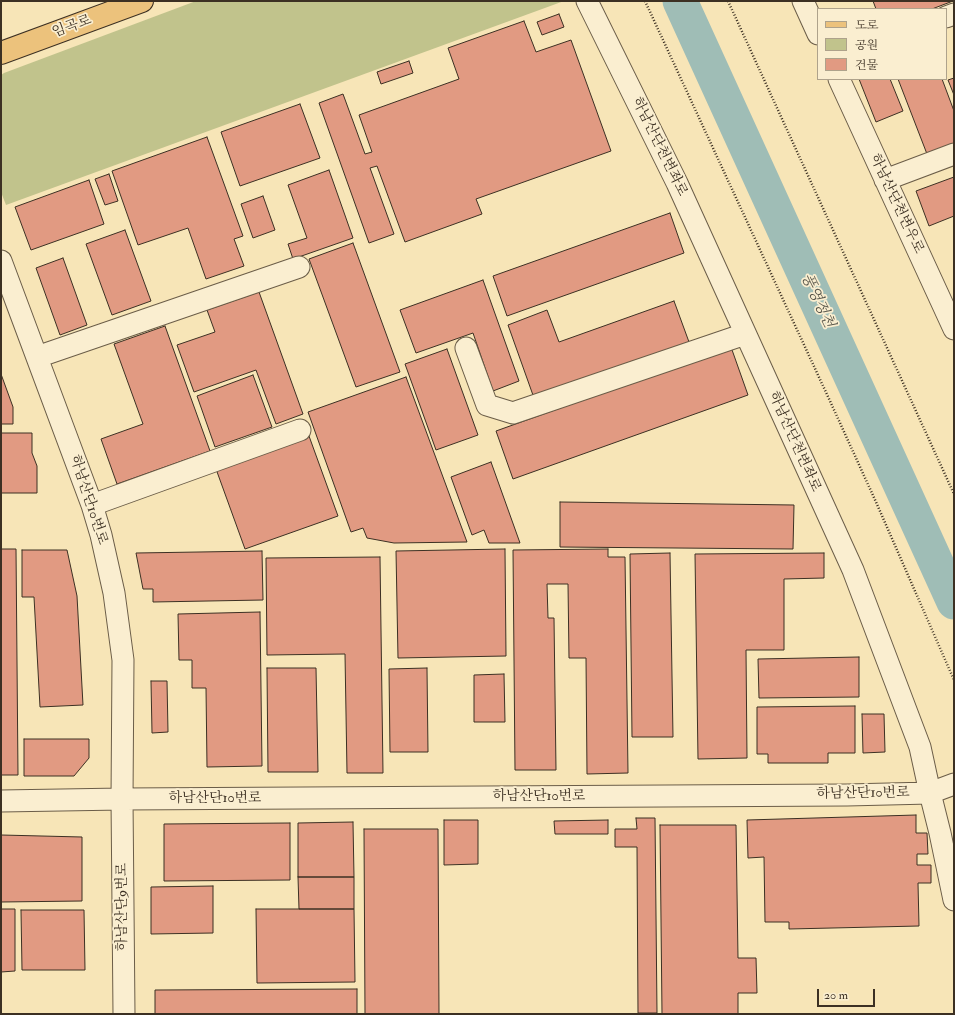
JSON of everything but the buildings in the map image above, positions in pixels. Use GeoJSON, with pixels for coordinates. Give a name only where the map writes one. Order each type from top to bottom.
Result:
{"type":"FeatureCollection","features":[{"type":"Feature","properties":{"kind":"main road","name":"임곡로"},"geometry":{"type":"LineString","coordinates":[[1,53],[142,1]]}},
{"type":"Feature","properties":{"kind":"street","name":"하남산단천변좌로"},"geometry":{"type":"LineString","coordinates":[[587,1],[677,183],[853,570],[920,747],[954,900]]}},
{"type":"Feature","properties":{"kind":"street"},"geometry":{"type":"LineString","coordinates":[[803,1],[817,32]]}},
{"type":"Feature","properties":{"kind":"street","name":"하남산단천변우로"},"geometry":{"type":"LineString","coordinates":[[839,80],[954,329]]}},
{"type":"Feature","properties":{"kind":"street"},"geometry":{"type":"LineString","coordinates":[[885,180],[954,154]]}},
{"type":"Feature","properties":{"kind":"street","name":"하남산단10번로"},"geometry":{"type":"LineString","coordinates":[[1,261],[92,505],[101,535],[114,593],[123,660],[122,799]]}},
{"type":"Feature","properties":{"kind":"street"},"geometry":{"type":"LineString","coordinates":[[37,357],[299,267]]}},
{"type":"Feature","properties":{"kind":"street"},"geometry":{"type":"LineString","coordinates":[[466,348],[487,405],[513,413],[745,334]]}},
{"type":"Feature","properties":{"kind":"street"},"geometry":{"type":"LineString","coordinates":[[92,505],[300,430]]}},
{"type":"Feature","properties":{"kind":"street","name":"하남산단10번로"},"geometry":{"type":"LineString","coordinates":[[1,801],[840,795],[930,793],[952,785]]}},
{"type":"Feature","properties":{"kind":"street","name":"하남산단9번로"},"geometry":{"type":"LineString","coordinates":[[122,799],[124,1014]]}},
{"type":"Feature","properties":{"kind":"path"},"geometry":{"type":"LineString","coordinates":[[645,1],[876,502],[954,680]]}},
{"type":"Feature","properties":{"kind":"path"},"geometry":{"type":"LineString","coordinates":[[728,1],[954,494]]}},
{"type":"Feature","properties":{"kind":"green space"},"geometry":{"type":"Polygon","coordinates":[[[196,1],[564,1],[6,205],[1,192],[1,75],[196,1]]]}},
{"type":"Feature","properties":{"kind":"waterway","name":"풍영정천"},"geometry":{"type":"LineString","coordinates":[[680,1],[954,602]]}}]}
